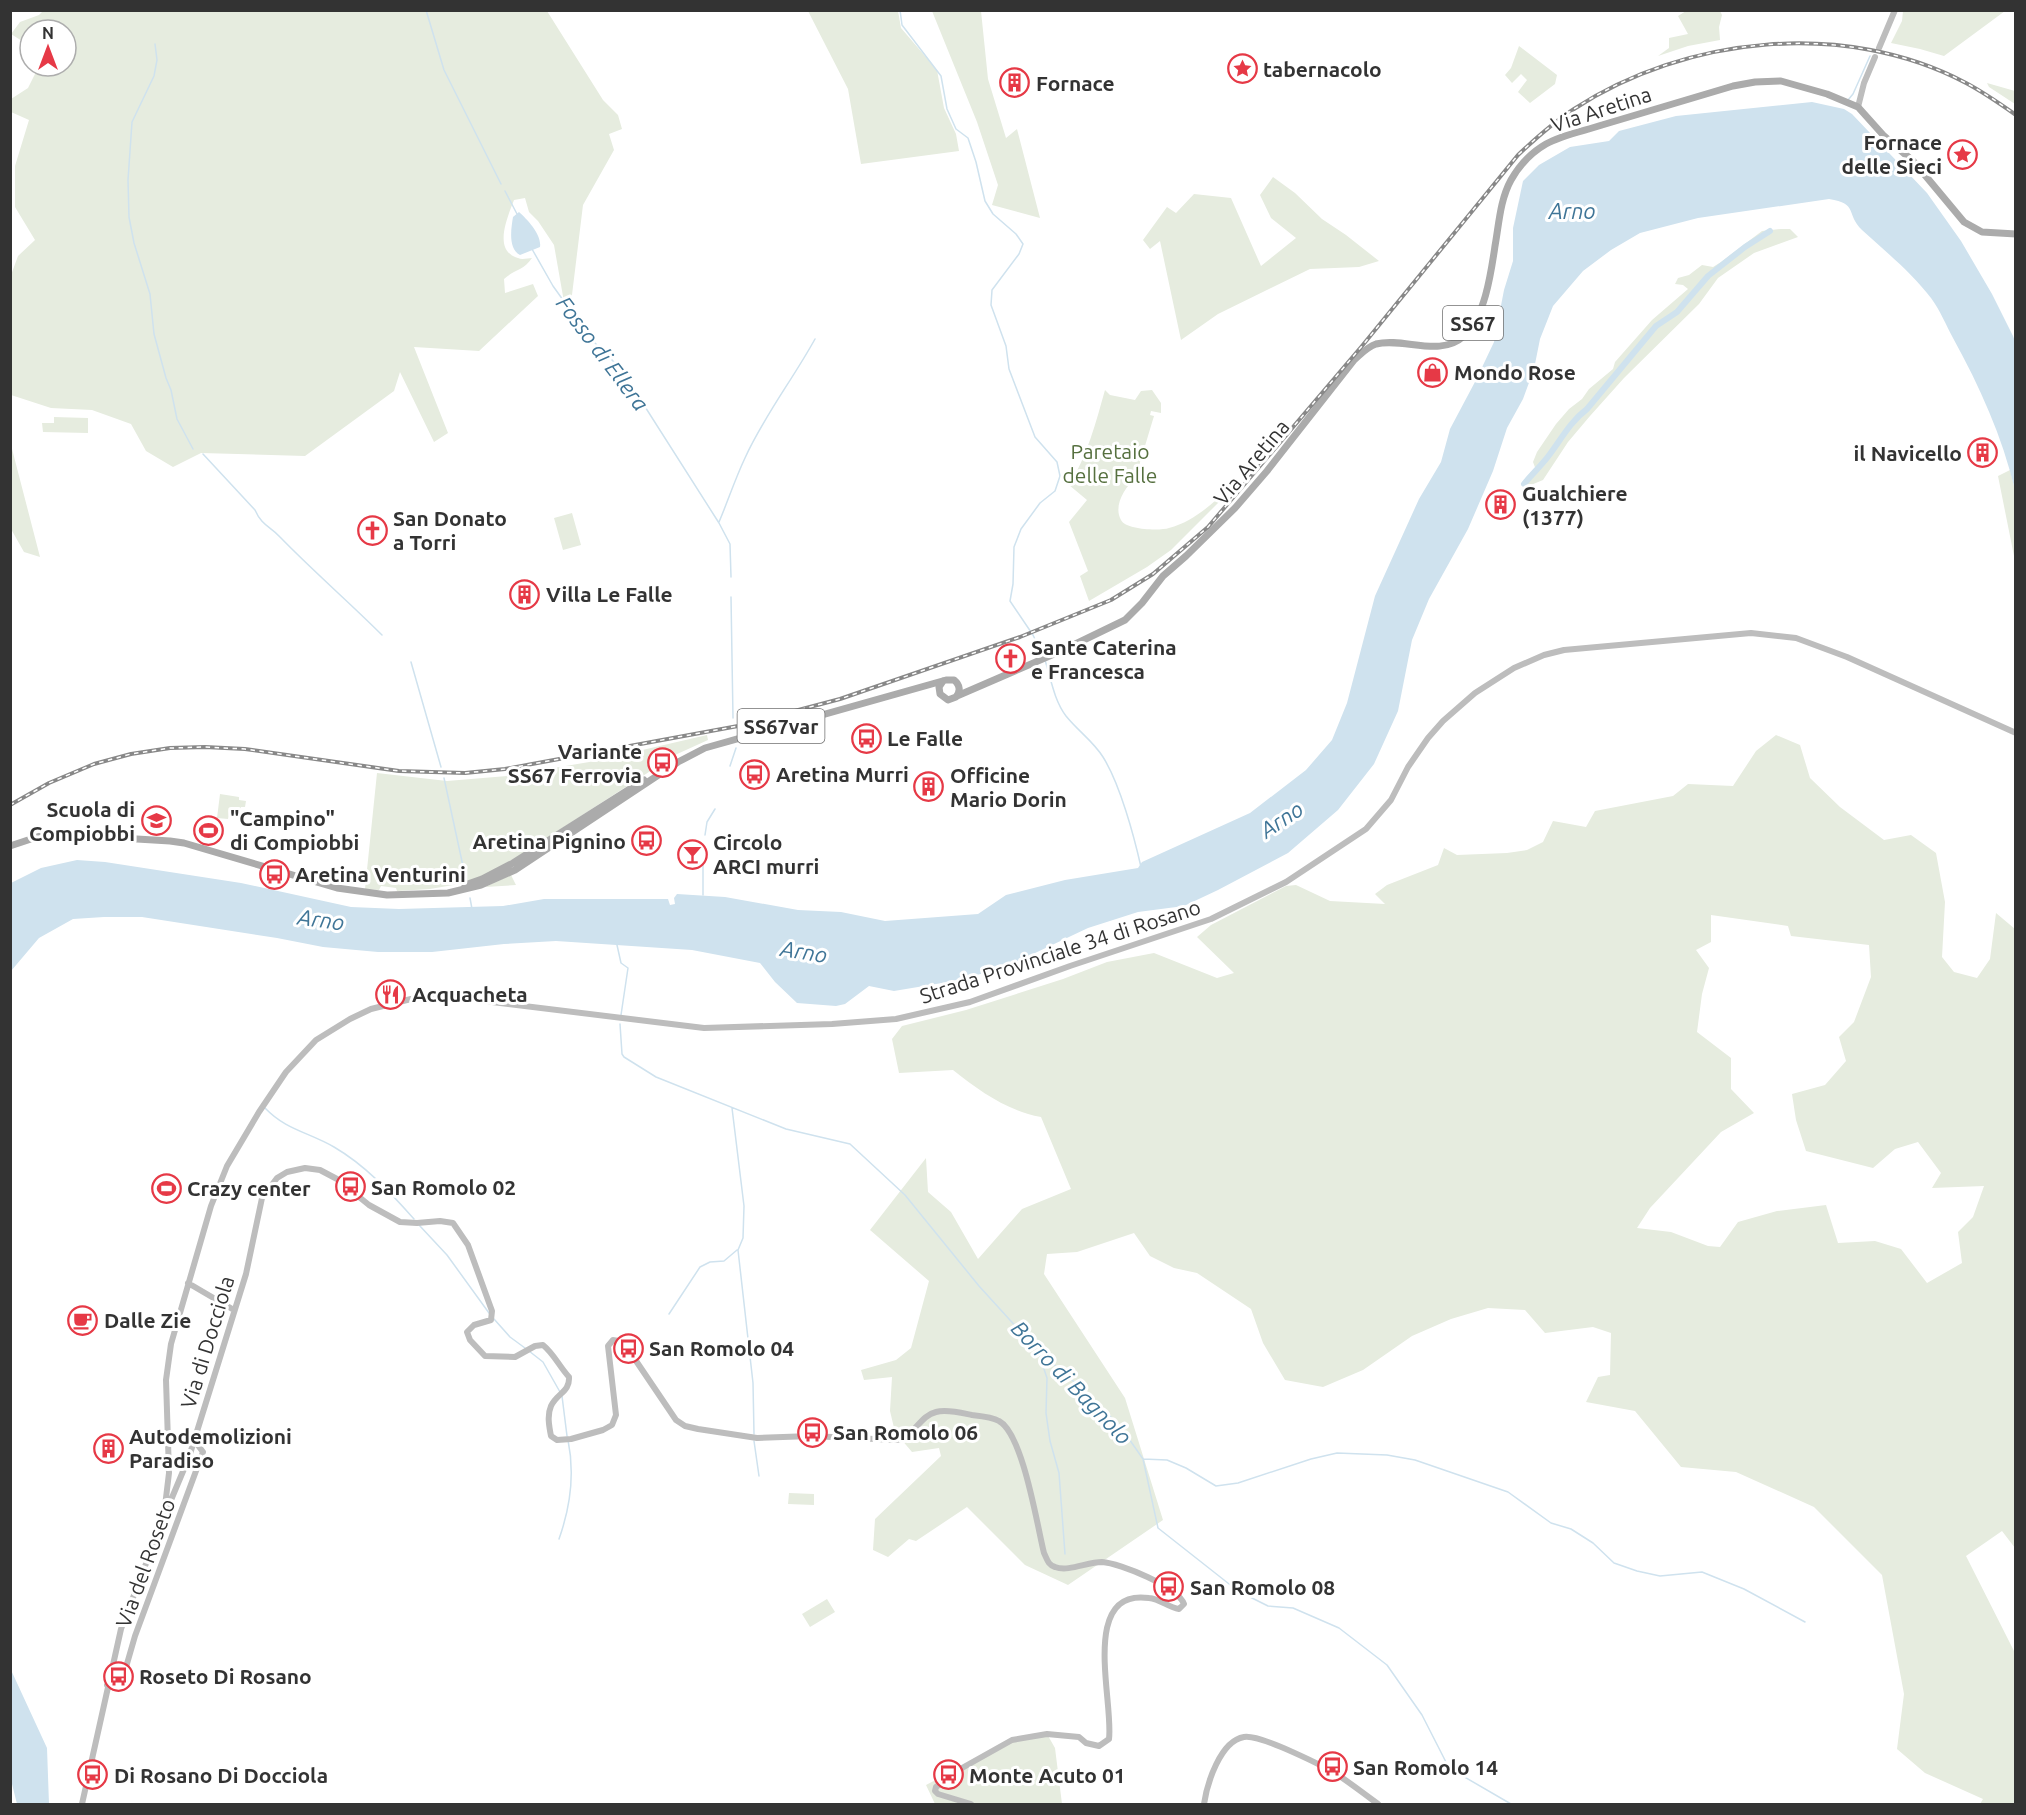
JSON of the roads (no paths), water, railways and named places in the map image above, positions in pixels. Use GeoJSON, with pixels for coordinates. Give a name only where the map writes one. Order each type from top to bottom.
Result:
{"type":"FeatureCollection","features":[{"type":"Feature","properties":{"kind":"main road","name":"Via Aretina"},"geometry":{"type":"LineString","coordinates":[[957,696],[1061,651],[1125,620],[1163,576],[1211,532],[1254,486],[1354,360],[1365,350],[1375,345],[1390,343],[1441,346],[1464,336],[1473,324],[1484,298],[1503,199],[1511,180],[1521,166],[1546,144],[1658,108],[1748,83],[1781,81],[1827,93],[1858,107],[1884,136],[1914,162],[1964,222],[1982,232],[2016,234]]}},
{"type":"Feature","properties":{"kind":"main road"},"geometry":{"type":"LineString","coordinates":[[939,692],[943,681],[950,679],[969,687],[977,687]]}},
{"type":"Feature","properties":{"kind":"main road","name":"SS67var"},"geometry":{"type":"LineString","coordinates":[[430,894],[470,884],[513,863],[652,774],[705,748],[917,686],[943,681]]}},
{"type":"Feature","properties":{"kind":"main road"},"geometry":{"type":"LineString","coordinates":[[917,686],[931,687],[946,699],[953,699],[959,691],[957,683]]}},
{"type":"Feature","properties":{"kind":"main road","name":"SS67var"},"geometry":{"type":"LineString","coordinates":[[430,894],[448,893],[480,885],[515,870],[678,762]]}},
{"type":"Feature","properties":{"kind":"main road"},"geometry":{"type":"LineString","coordinates":[[10,846],[54,834],[182,842],[337,888],[387,895],[430,894]]}},
{"type":"Feature","properties":{"kind":"street"},"geometry":{"type":"LineString","coordinates":[[1879,48],[1895,10]]}},
{"type":"Feature","properties":{"kind":"street"},"geometry":{"type":"LineString","coordinates":[[1858,107],[1864,83],[1875,57]]}},
{"type":"Feature","properties":{"kind":"street","name":"Strada Provinciale 34 di Rosano"},"geometry":{"type":"LineString","coordinates":[[82,1804],[121,1629],[160,1527],[169,1473],[166,1380],[171,1344],[211,1206],[227,1166],[286,1072],[316,1040],[350,1018],[411,999],[443,996],[704,1028],[832,1024],[896,1019],[970,1002],[1211,919],[1286,882],[1366,829],[1391,800],[1408,767],[1428,738],[1467,700],[1514,668],[1544,655],[1563,650],[1750,633],[1796,638],[1838,653],[2016,733]]}},
{"type":"Feature","properties":{"kind":"street","name":"Via di Docciola"},"geometry":{"type":"LineString","coordinates":[[160,1527],[194,1440],[246,1274],[262,1198],[277,1178],[287,1172],[305,1168],[321,1170],[337,1179],[369,1205],[399,1222],[453,1223],[468,1245],[492,1311],[490,1320],[474,1325],[466,1332],[470,1340],[485,1356],[515,1357],[535,1346],[543,1345],[553,1353],[560,1367],[569,1377],[569,1384],[565,1391],[551,1406],[548,1421],[551,1436],[557,1440],[571,1439],[603,1430],[612,1425],[616,1415],[608,1346],[615,1340],[627,1349],[676,1420],[685,1426],[698,1429],[757,1438],[812,1436],[901,1440],[910,1434],[926,1416],[945,1411],[998,1420],[1008,1428],[1025,1470],[1048,1564],[1056,1568],[1065,1568],[1101,1562],[1111,1563],[1172,1590],[1184,1604],[1179,1609],[1149,1598],[1134,1598],[1123,1601],[1113,1612],[1107,1627],[1104,1652],[1111,1724],[1109,1739],[1099,1746],[1086,1743],[1079,1737],[1047,1734],[1012,1740],[962,1768],[936,1787],[935,1791],[938,1794],[971,1804]]}},
{"type":"Feature","properties":{"kind":"street"},"geometry":{"type":"LineString","coordinates":[[188,1283],[234,1310]]}},
{"type":"Feature","properties":{"kind":"street","name":"Via del Roseto"},"geometry":{"type":"LineString","coordinates":[[107,1685],[120,1688],[135,1636],[203,1452],[194,1440]]}},
{"type":"Feature","properties":{"kind":"street"},"geometry":{"type":"LineString","coordinates":[[1204,1804],[1206,1789],[1223,1753],[1234,1741],[1245,1736],[1286,1749],[1332,1772],[1378,1804]]}},
{"type":"Feature","properties":{"kind":"water","name":"Arno"},"geometry":{"type":"Polygon","coordinates":[[[1812,102],[1844,109],[1852,114],[1927,193],[1961,241],[1992,294],[2016,344],[2015,490],[2004,450],[1989,412],[1937,307],[1898,262],[1862,230],[1844,204],[1829,199],[1698,218],[1640,233],[1611,250],[1583,271],[1553,306],[1540,339],[1534,369],[1523,399],[1507,428],[1493,471],[1468,529],[1429,599],[1412,640],[1398,711],[1374,764],[1338,810],[1288,853],[1218,890],[1184,906],[1138,912],[1088,928],[1001,969],[948,982],[894,991],[869,986],[845,1004],[836,1006],[797,1003],[775,982],[760,963],[692,950],[556,941],[432,952],[378,952],[323,947],[142,917],[73,919],[39,938],[11,971],[11,883],[41,868],[77,860],[105,862],[241,883],[351,907],[399,909],[503,906],[544,899],[668,899],[670,905],[675,904],[674,898],[677,894],[725,897],[798,910],[841,912],[885,921],[978,914],[1006,895],[1065,880],[1138,868],[1142,862],[1250,813],[1306,770],[1332,740],[1347,703],[1375,596],[1419,499],[1441,462],[1450,429],[1494,342],[1504,290],[1513,261],[1513,228],[1523,181],[1539,165],[1570,147],[1609,141],[1619,131],[1676,116],[1812,102]]]}},
{"type":"Feature","properties":{"kind":"water"},"geometry":{"type":"Polygon","coordinates":[[[519,212],[534,228],[540,242],[540,247],[520,255],[516,252],[511,238],[513,217],[519,212]]]}},
{"type":"Feature","properties":{"kind":"water"},"geometry":{"type":"Polygon","coordinates":[[[11,1670],[47,1748],[49,1804],[17,1804],[10,1776],[11,1670]]]}},
{"type":"Feature","properties":{"kind":"waterway","name":"Fosso di Ellera"},"geometry":{"type":"LineString","coordinates":[[426,10],[444,70],[501,184]]}},
{"type":"Feature","properties":{"kind":"waterway"},"geometry":{"type":"LineString","coordinates":[[900,10],[902,25],[941,76],[947,109],[956,129],[968,138],[985,201],[993,214],[1016,234],[1023,244],[1019,254],[992,290],[991,305],[1006,346],[1009,369],[1035,437],[1057,462],[1060,476],[1055,491],[1040,503],[1021,529],[1014,547],[1010,601],[1033,635],[1043,656]]}},
{"type":"Feature","properties":{"kind":"waterway"},"geometry":{"type":"LineString","coordinates":[[155,44],[157,60],[154,76],[132,122],[128,180],[129,217],[134,243],[150,294],[154,334],[177,419],[193,449]]}},
{"type":"Feature","properties":{"kind":"waterway"},"geometry":{"type":"LineString","coordinates":[[1848,100],[1870,56]]}},
{"type":"Feature","properties":{"kind":"waterway","name":"Fosso di Ellera"},"geometry":{"type":"LineString","coordinates":[[505,191],[517,214]]}},
{"type":"Feature","properties":{"kind":"waterway"},"geometry":{"type":"LineString","coordinates":[[1524,484],[1656,326],[1677,312],[1708,276],[1770,231]]}},
{"type":"Feature","properties":{"kind":"waterway","name":"Fosso di Ellera"},"geometry":{"type":"LineString","coordinates":[[532,249],[553,286],[591,339],[621,369],[719,523],[730,544],[731,577]]}},
{"type":"Feature","properties":{"kind":"waterway"},"geometry":{"type":"LineString","coordinates":[[719,522],[753,442],[815,339]]}},
{"type":"Feature","properties":{"kind":"waterway"},"geometry":{"type":"LineString","coordinates":[[203,454],[255,510],[263,523],[382,635]]}},
{"type":"Feature","properties":{"kind":"waterway","name":"Fosso di Ellera"},"geometry":{"type":"LineString","coordinates":[[731,597],[733,718]]}},
{"type":"Feature","properties":{"kind":"waterway"},"geometry":{"type":"LineString","coordinates":[[1045,660],[1062,710],[1099,751],[1109,768],[1126,810],[1141,867]]}},
{"type":"Feature","properties":{"kind":"waterway"},"geometry":{"type":"LineString","coordinates":[[411,662],[441,767]]}},
{"type":"Feature","properties":{"kind":"waterway","name":"Fosso di Ellera"},"geometry":{"type":"LineString","coordinates":[[730,766],[736,748]]}},
{"type":"Feature","properties":{"kind":"waterway"},"geometry":{"type":"LineString","coordinates":[[444,778],[466,880]]}},
{"type":"Feature","properties":{"kind":"waterway","name":"Fosso di Ellera"},"geometry":{"type":"LineString","coordinates":[[705,835],[707,822],[715,809]]}},
{"type":"Feature","properties":{"kind":"waterway","name":"Fosso di Ellera"},"geometry":{"type":"LineString","coordinates":[[703,860],[703,895]]}},
{"type":"Feature","properties":{"kind":"waterway"},"geometry":{"type":"LineString","coordinates":[[470,898],[472,909]]}},
{"type":"Feature","properties":{"kind":"waterway","name":"Borro di Bagnolo"},"geometry":{"type":"LineString","coordinates":[[617,945],[621,963],[628,968],[621,1015]]}},
{"type":"Feature","properties":{"kind":"waterway","name":"Borro di Bagnolo"},"geometry":{"type":"LineString","coordinates":[[620,1024],[624,1057],[656,1077],[786,1129],[850,1144],[905,1195],[979,1286],[1039,1352],[1079,1386],[1120,1426],[1143,1459],[1158,1528],[1238,1591],[1268,1606],[1293,1608],[1339,1628],[1387,1665],[1422,1715],[1449,1768],[1511,1804]]}},
{"type":"Feature","properties":{"kind":"waterway"},"geometry":{"type":"LineString","coordinates":[[265,1108],[289,1126],[334,1147],[356,1162],[414,1219]]}},
{"type":"Feature","properties":{"kind":"waterway"},"geometry":{"type":"LineString","coordinates":[[732,1108],[744,1206],[743,1238],[738,1250],[753,1383],[754,1434]]}},
{"type":"Feature","properties":{"kind":"waterway"},"geometry":{"type":"LineString","coordinates":[[419,1225],[447,1255],[489,1313]]}},
{"type":"Feature","properties":{"kind":"waterway"},"geometry":{"type":"LineString","coordinates":[[669,1314],[700,1267],[710,1262],[724,1261],[737,1250]]}},
{"type":"Feature","properties":{"kind":"waterway"},"geometry":{"type":"LineString","coordinates":[[494,1319],[510,1337],[525,1348]]}},
{"type":"Feature","properties":{"kind":"waterway"},"geometry":{"type":"LineString","coordinates":[[529,1351],[543,1362],[560,1392]]}},
{"type":"Feature","properties":{"kind":"waterway"},"geometry":{"type":"LineString","coordinates":[[1039,1354],[1047,1378],[1046,1413],[1050,1441],[1059,1473],[1065,1554]]}},
{"type":"Feature","properties":{"kind":"waterway"},"geometry":{"type":"LineString","coordinates":[[562,1396],[567,1436]]}},
{"type":"Feature","properties":{"kind":"waterway"},"geometry":{"type":"LineString","coordinates":[[559,1539],[570,1491],[571,1465],[568,1440]]}},
{"type":"Feature","properties":{"kind":"waterway"},"geometry":{"type":"LineString","coordinates":[[754,1441],[759,1476]]}},
{"type":"Feature","properties":{"kind":"waterway"},"geometry":{"type":"LineString","coordinates":[[1143,1459],[1167,1460],[1186,1468],[1216,1486],[1238,1483],[1337,1453],[1387,1455],[1415,1460],[1508,1492],[1551,1523],[1571,1529],[1593,1543],[1614,1563],[1660,1576],[1702,1572],[1744,1589],[1805,1622]]}},
{"type":"Feature","properties":{"kind":"railway"},"geometry":{"type":"LineString","coordinates":[[10,805],[49,783],[94,764],[131,754],[170,748],[245,749],[399,771],[465,773],[505,769],[738,726],[840,699],[1020,637],[1111,600],[1153,574],[1208,527],[1362,346],[1518,155],[1545,130],[1574,109],[1618,84],[1665,65],[1715,52],[1767,45],[1818,44],[1869,50],[1919,63],[1966,83],[2016,115]]}},
{"type":"Feature","properties":{"kind":"place","name":"tabernacolo"},"geometry":{"type":"Point","coordinates":[1242,69]}},
{"type":"Feature","properties":{"kind":"place","name":"Fornace"},"geometry":{"type":"Point","coordinates":[1015,83]}},
{"type":"Feature","properties":{"kind":"place","name":"Fornace delle Sieci"},"geometry":{"type":"Point","coordinates":[1963,154]}},
{"type":"Feature","properties":{"kind":"place","name":"Mondo Rose"},"geometry":{"type":"Point","coordinates":[1433,372]}},
{"type":"Feature","properties":{"kind":"place","name":"il Navicello"},"geometry":{"type":"Point","coordinates":[1983,453]}},
{"type":"Feature","properties":{"kind":"place","name":"Gualchiere (1377)"},"geometry":{"type":"Point","coordinates":[1501,505]}},
{"type":"Feature","properties":{"kind":"place","name":"San Donato a Torri"},"geometry":{"type":"Point","coordinates":[372,530]}},
{"type":"Feature","properties":{"kind":"place","name":"Villa Le Falle"},"geometry":{"type":"Point","coordinates":[525,594]}},
{"type":"Feature","properties":{"kind":"place","name":"Sante Caterina e Francesca"},"geometry":{"type":"Point","coordinates":[1010,659]}},
{"type":"Feature","properties":{"kind":"place","name":"Le Falle"},"geometry":{"type":"Point","coordinates":[866,738]}},
{"type":"Feature","properties":{"kind":"place","name":"Variante SS67 Ferrovia"},"geometry":{"type":"Point","coordinates":[663,763]}},
{"type":"Feature","properties":{"kind":"place","name":"Aretina Murri"},"geometry":{"type":"Point","coordinates":[755,774]}},
{"type":"Feature","properties":{"kind":"place","name":"Officine Mario Dorin"},"geometry":{"type":"Point","coordinates":[929,787]}},
{"type":"Feature","properties":{"kind":"place","name":"Scuola di Compiobbi"},"geometry":{"type":"Point","coordinates":[156,821]}},
{"type":"Feature","properties":{"kind":"place","name":"\"Campino\" di Compiobbi"},"geometry":{"type":"Point","coordinates":[209,830]}},
{"type":"Feature","properties":{"kind":"place","name":"Aretina Pignino"},"geometry":{"type":"Point","coordinates":[647,841]}},
{"type":"Feature","properties":{"kind":"place","name":"Circolo ARCI murri"},"geometry":{"type":"Point","coordinates":[692,854]}},
{"type":"Feature","properties":{"kind":"place","name":"Aretina Venturini"},"geometry":{"type":"Point","coordinates":[274,874]}},
{"type":"Feature","properties":{"kind":"place","name":"Acquacheta"},"geometry":{"type":"Point","coordinates":[391,994]}},
{"type":"Feature","properties":{"kind":"place","name":"San Romolo 02"},"geometry":{"type":"Point","coordinates":[350,1187]}},
{"type":"Feature","properties":{"kind":"place","name":"Crazy center"},"geometry":{"type":"Point","coordinates":[166,1188]}},
{"type":"Feature","properties":{"kind":"place","name":"Dalle Zie"},"geometry":{"type":"Point","coordinates":[83,1320]}},
{"type":"Feature","properties":{"kind":"place","name":"San Romolo 04"},"geometry":{"type":"Point","coordinates":[628,1348]}},
{"type":"Feature","properties":{"kind":"place","name":"San Romolo 06"},"geometry":{"type":"Point","coordinates":[812,1432]}},
{"type":"Feature","properties":{"kind":"place","name":"Autodemolizioni Paradiso"},"geometry":{"type":"Point","coordinates":[108,1448]}},
{"type":"Feature","properties":{"kind":"place","name":"San Romolo 08"},"geometry":{"type":"Point","coordinates":[1169,1587]}},
{"type":"Feature","properties":{"kind":"place","name":"Roseto Di Rosano"},"geometry":{"type":"Point","coordinates":[118,1676]}},
{"type":"Feature","properties":{"kind":"place","name":"San Romolo 14"},"geometry":{"type":"Point","coordinates":[1332,1767]}},
{"type":"Feature","properties":{"kind":"place","name":"Di Rosano Di Docciola"},"geometry":{"type":"Point","coordinates":[93,1775]}},
{"type":"Feature","properties":{"kind":"place","name":"Monte Acuto 01"},"geometry":{"type":"Point","coordinates":[948,1775]}},
{"type":"Feature","properties":{"kind":"park label","name":"Paretaio delle Falle"},"geometry":{"type":"Point","coordinates":[1110,463]}}]}
